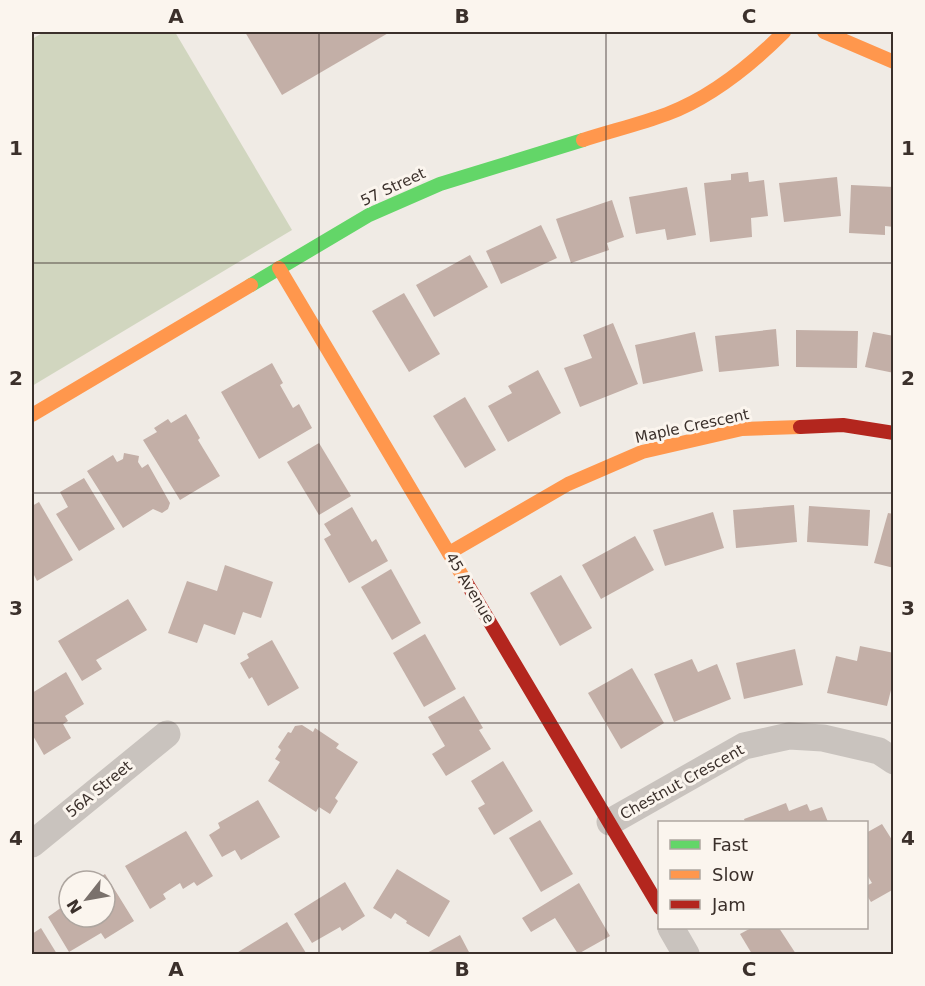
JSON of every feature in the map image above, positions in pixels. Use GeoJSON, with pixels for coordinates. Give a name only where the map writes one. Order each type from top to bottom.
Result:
{"type":"FeatureCollection","features":[{"type":"Feature","properties":{"kind":"street","name":"57 Street"},"geometry":{"type":"LineString","coordinates":[[32,415],[369,215],[440,184],[669,113],[719,87],[761,55],[784,32]]}},
{"type":"Feature","properties":{"kind":"street"},"geometry":{"type":"LineString","coordinates":[[824,32],[894,62]]}},
{"type":"Feature","properties":{"kind":"street","name":"45 Avenue"},"geometry":{"type":"LineString","coordinates":[[279,268],[658,905]]}},
{"type":"Feature","properties":{"kind":"street","name":"Maple Crescent"},"geometry":{"type":"LineString","coordinates":[[449,553],[568,484],[642,452],[742,429],[843,425],[894,433]]}},
{"type":"Feature","properties":{"kind":"street","name":"56A Street"},"geometry":{"type":"LineString","coordinates":[[32,844],[167,734]]}},
{"type":"Feature","properties":{"kind":"street","name":"Chestnut Crescent"},"geometry":{"type":"LineString","coordinates":[[610,822],[744,746],[789,736],[823,738],[879,751],[894,761]]}},
{"type":"Feature","properties":{"kind":"street"},"geometry":{"type":"LineString","coordinates":[[672,929],[686,954]]}},
{"type":"Feature","properties":{"kind":"green space"},"geometry":{"type":"Polygon","coordinates":[[[44,32],[175,32],[292,230],[32,386],[32,39],[44,32]]]}},
{"type":"Feature","properties":{"kind":"building"},"geometry":{"type":"Polygon","coordinates":[[[245,32],[390,32],[282,95],[245,32]]]}},
{"type":"Feature","properties":{"kind":"building"},"geometry":{"type":"Polygon","coordinates":[[[748,172],[749,182],[764,180],[768,216],[751,218],[752,237],[710,242],[704,183],[731,180],[731,174],[748,172]]]}},
{"type":"Feature","properties":{"kind":"building"},"geometry":{"type":"Polygon","coordinates":[[[837,177],[841,216],[784,222],[779,183],[837,177]]]}},
{"type":"Feature","properties":{"kind":"building"},"geometry":{"type":"Polygon","coordinates":[[[851,185],[894,187],[894,227],[885,226],[885,235],[849,233],[851,185]]]}},
{"type":"Feature","properties":{"kind":"building"},"geometry":{"type":"Polygon","coordinates":[[[687,187],[696,235],[667,240],[665,229],[636,234],[629,197],[687,187]]]}},
{"type":"Feature","properties":{"kind":"building"},"geometry":{"type":"Polygon","coordinates":[[[612,200],[624,237],[607,243],[609,250],[571,263],[556,219],[612,200]]]}},
{"type":"Feature","properties":{"kind":"building"},"geometry":{"type":"Polygon","coordinates":[[[541,225],[557,258],[501,284],[486,251],[541,225]]]}},
{"type":"Feature","properties":{"kind":"building"},"geometry":{"type":"Polygon","coordinates":[[[470,255],[488,287],[434,317],[416,285],[470,255]]]}},
{"type":"Feature","properties":{"kind":"building"},"geometry":{"type":"Polygon","coordinates":[[[404,293],[440,354],[409,372],[372,311],[404,293]]]}},
{"type":"Feature","properties":{"kind":"building"},"geometry":{"type":"Polygon","coordinates":[[[613,323],[638,384],[580,407],[564,368],[592,358],[583,335],[613,323]]]}},
{"type":"Feature","properties":{"kind":"building"},"geometry":{"type":"Polygon","coordinates":[[[776,329],[779,366],[719,372],[715,336],[776,329]]]}},
{"type":"Feature","properties":{"kind":"building"},"geometry":{"type":"Polygon","coordinates":[[[796,330],[858,331],[857,368],[796,367],[796,330]]]}},
{"type":"Feature","properties":{"kind":"building"},"geometry":{"type":"Polygon","coordinates":[[[695,332],[703,371],[643,384],[635,345],[695,332]]]}},
{"type":"Feature","properties":{"kind":"building"},"geometry":{"type":"Polygon","coordinates":[[[873,332],[894,336],[894,373],[865,367],[873,332]]]}},
{"type":"Feature","properties":{"kind":"building"},"geometry":{"type":"Polygon","coordinates":[[[272,363],[283,383],[280,385],[293,408],[299,404],[312,428],[259,459],[221,392],[272,363]]]}},
{"type":"Feature","properties":{"kind":"building"},"geometry":{"type":"Polygon","coordinates":[[[538,370],[561,413],[508,442],[488,406],[512,393],[508,386],[538,370]]]}},
{"type":"Feature","properties":{"kind":"building"},"geometry":{"type":"Polygon","coordinates":[[[465,397],[496,450],[465,468],[433,416],[465,397]]]}},
{"type":"Feature","properties":{"kind":"building"},"geometry":{"type":"Polygon","coordinates":[[[186,414],[200,438],[198,440],[220,476],[180,500],[143,440],[157,432],[154,428],[168,419],[171,423],[186,414]]]}},
{"type":"Feature","properties":{"kind":"building"},"geometry":{"type":"Polygon","coordinates":[[[319,443],[351,496],[319,515],[287,462],[319,443]]]}},
{"type":"Feature","properties":{"kind":"building"},"geometry":{"type":"Polygon","coordinates":[[[124,453],[139,456],[138,462],[142,468],[148,464],[170,503],[168,509],[162,513],[153,509],[123,528],[87,471],[113,455],[117,462],[123,459],[124,453]]]}},
{"type":"Feature","properties":{"kind":"building"},"geometry":{"type":"Polygon","coordinates":[[[84,478],[115,529],[79,551],[56,514],[68,507],[60,492],[84,478]]]}},
{"type":"Feature","properties":{"kind":"building"},"geometry":{"type":"Polygon","coordinates":[[[39,502],[73,560],[37,581],[32,571],[32,506],[39,502]]]}},
{"type":"Feature","properties":{"kind":"building"},"geometry":{"type":"Polygon","coordinates":[[[794,505],[797,542],[736,548],[733,510],[794,505]]]}},
{"type":"Feature","properties":{"kind":"building"},"geometry":{"type":"Polygon","coordinates":[[[809,506],[870,510],[868,546],[807,542],[809,506]]]}},
{"type":"Feature","properties":{"kind":"building"},"geometry":{"type":"Polygon","coordinates":[[[352,507],[372,542],[376,539],[388,561],[349,583],[324,539],[331,535],[324,524],[352,507]]]}},
{"type":"Feature","properties":{"kind":"building"},"geometry":{"type":"Polygon","coordinates":[[[713,512],[724,548],[665,566],[653,530],[713,512]]]}},
{"type":"Feature","properties":{"kind":"building"},"geometry":{"type":"Polygon","coordinates":[[[888,513],[894,514],[894,568],[874,563],[888,513]]]}},
{"type":"Feature","properties":{"kind":"building"},"geometry":{"type":"Polygon","coordinates":[[[635,536],[654,570],[601,599],[582,565],[635,536]]]}},
{"type":"Feature","properties":{"kind":"building"},"geometry":{"type":"Polygon","coordinates":[[[225,565],[273,582],[261,618],[243,612],[235,635],[204,624],[197,643],[168,633],[187,581],[217,591],[225,565]]]}},
{"type":"Feature","properties":{"kind":"building"},"geometry":{"type":"Polygon","coordinates":[[[391,569],[421,623],[392,640],[361,587],[391,569]]]}},
{"type":"Feature","properties":{"kind":"building"},"geometry":{"type":"Polygon","coordinates":[[[561,575],[592,628],[560,646],[530,593],[561,575]]]}},
{"type":"Feature","properties":{"kind":"building"},"geometry":{"type":"Polygon","coordinates":[[[128,599],[147,630],[96,660],[102,669],[82,681],[58,641],[128,599]]]}},
{"type":"Feature","properties":{"kind":"building"},"geometry":{"type":"Polygon","coordinates":[[[425,634],[456,689],[424,707],[393,653],[425,634]]]}},
{"type":"Feature","properties":{"kind":"building"},"geometry":{"type":"Polygon","coordinates":[[[272,640],[299,688],[268,706],[252,677],[249,679],[240,663],[249,658],[247,654],[272,640]]]}},
{"type":"Feature","properties":{"kind":"building"},"geometry":{"type":"Polygon","coordinates":[[[860,646],[894,653],[894,678],[887,706],[827,693],[836,656],[857,661],[860,646]]]}},
{"type":"Feature","properties":{"kind":"building"},"geometry":{"type":"Polygon","coordinates":[[[795,649],[803,685],[744,699],[736,663],[795,649]]]}},
{"type":"Feature","properties":{"kind":"building"},"geometry":{"type":"Polygon","coordinates":[[[692,659],[698,672],[717,664],[731,699],[674,722],[654,674],[692,659]]]}},
{"type":"Feature","properties":{"kind":"building"},"geometry":{"type":"Polygon","coordinates":[[[632,668],[664,723],[621,749],[588,693],[632,668]]]}},
{"type":"Feature","properties":{"kind":"building"},"geometry":{"type":"Polygon","coordinates":[[[66,672],[84,704],[65,716],[68,721],[63,724],[71,738],[44,755],[32,734],[32,693],[66,672]]]}},
{"type":"Feature","properties":{"kind":"building"},"geometry":{"type":"Polygon","coordinates":[[[464,696],[483,728],[479,730],[491,749],[446,776],[432,754],[445,746],[428,717],[464,696]]]}},
{"type":"Feature","properties":{"kind":"building"},"geometry":{"type":"Polygon","coordinates":[[[302,725],[313,732],[315,728],[339,744],[336,748],[358,762],[335,798],[338,801],[330,814],[319,807],[316,812],[268,781],[280,762],[275,759],[281,750],[278,747],[288,732],[291,733],[295,726],[302,725]]]}},
{"type":"Feature","properties":{"kind":"building"},"geometry":{"type":"Polygon","coordinates":[[[503,761],[533,811],[494,835],[478,808],[485,804],[471,781],[503,761]]]}},
{"type":"Feature","properties":{"kind":"building"},"geometry":{"type":"Polygon","coordinates":[[[258,800],[280,837],[241,860],[235,850],[222,857],[209,835],[220,828],[218,823],[258,800]]]}},
{"type":"Feature","properties":{"kind":"building"},"geometry":{"type":"Polygon","coordinates":[[[786,803],[789,811],[807,804],[810,811],[822,807],[828,821],[745,821],[744,819],[786,803]]]}},
{"type":"Feature","properties":{"kind":"building"},"geometry":{"type":"Polygon","coordinates":[[[540,820],[573,874],[541,892],[509,838],[540,820]]]}},
{"type":"Feature","properties":{"kind":"building"},"geometry":{"type":"Polygon","coordinates":[[[882,824],[894,843],[894,889],[871,902],[868,897],[868,885],[872,883],[868,876],[868,832],[882,824]]]}},
{"type":"Feature","properties":{"kind":"building"},"geometry":{"type":"Polygon","coordinates":[[[186,831],[213,876],[197,886],[194,882],[183,889],[180,883],[163,894],[166,899],[150,909],[125,866],[186,831]]]}},
{"type":"Feature","properties":{"kind":"building"},"geometry":{"type":"Polygon","coordinates":[[[397,869],[450,901],[429,937],[406,923],[407,921],[395,913],[391,919],[373,908],[397,869]]]}},
{"type":"Feature","properties":{"kind":"building"},"geometry":{"type":"Polygon","coordinates":[[[345,882],[365,916],[342,931],[340,927],[312,943],[294,914],[345,882]]]}},
{"type":"Feature","properties":{"kind":"building"},"geometry":{"type":"Polygon","coordinates":[[[579,883],[610,936],[578,954],[555,918],[531,932],[522,918],[579,883]]]}},
{"type":"Feature","properties":{"kind":"building"},"geometry":{"type":"Polygon","coordinates":[[[117,893],[134,921],[105,939],[101,933],[69,952],[48,917],[57,911],[57,929],[117,929],[117,893]]]}},
{"type":"Feature","properties":{"kind":"building"},"geometry":{"type":"Polygon","coordinates":[[[287,922],[306,953],[235,954],[287,922]]]}},
{"type":"Feature","properties":{"kind":"building"},"geometry":{"type":"Polygon","coordinates":[[[41,928],[57,954],[32,954],[32,934],[41,928]]]}},
{"type":"Feature","properties":{"kind":"building"},"geometry":{"type":"Polygon","coordinates":[[[749,929],[780,929],[796,954],[752,954],[740,934],[749,929]]]}},
{"type":"Feature","properties":{"kind":"building"},"geometry":{"type":"Polygon","coordinates":[[[460,935],[470,954],[425,954],[460,935]]]}},
{"type":"Feature","properties":{"kind":"traffic: fast"},"geometry":{"type":"LineString","coordinates":[[251,285],[369,215],[440,184],[583,140]]}},
{"type":"Feature","properties":{"kind":"traffic: slow"},"geometry":{"type":"LineString","coordinates":[[583,140],[667,114],[700,99],[744,68],[784,32]]}},
{"type":"Feature","properties":{"kind":"traffic: slow"},"geometry":{"type":"LineString","coordinates":[[824,32],[894,62]]}},
{"type":"Feature","properties":{"kind":"traffic: slow"},"geometry":{"type":"LineString","coordinates":[[279,268],[466,582]]}},
{"type":"Feature","properties":{"kind":"traffic: slow"},"geometry":{"type":"LineString","coordinates":[[32,415],[251,285]]}},
{"type":"Feature","properties":{"kind":"traffic: slow"},"geometry":{"type":"LineString","coordinates":[[449,553],[568,484],[642,452],[742,429],[800,427]]}},
{"type":"Feature","properties":{"kind":"traffic: jam"},"geometry":{"type":"LineString","coordinates":[[800,427],[843,425],[894,433]]}},
{"type":"Feature","properties":{"kind":"traffic: jam"},"geometry":{"type":"LineString","coordinates":[[466,582],[658,905]]}}]}
